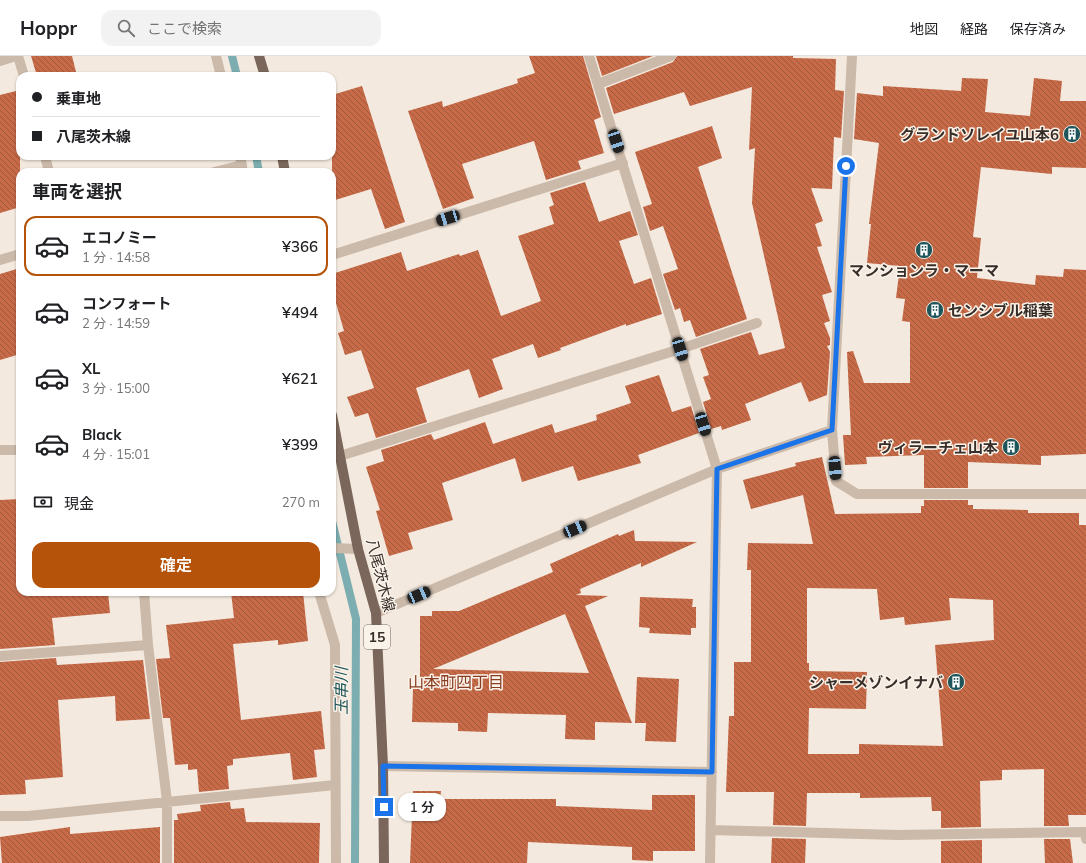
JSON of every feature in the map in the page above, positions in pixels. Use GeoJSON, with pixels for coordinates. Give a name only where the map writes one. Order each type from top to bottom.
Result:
{"type":"FeatureCollection","features":[{"type":"Feature","properties":{"kind":"main road"},"geometry":{"type":"LineString","coordinates":[[259,56],[263,72]]}},
{"type":"Feature","properties":{"kind":"main road","name":"八尾茨木線"},"geometry":{"type":"LineString","coordinates":[[336,436],[358,549],[376,612],[383,766],[384,863]]}},
{"type":"Feature","properties":{"kind":"street"},"geometry":{"type":"LineString","coordinates":[[0,60],[17,56],[23,72]]}},
{"type":"Feature","properties":{"kind":"street"},"geometry":{"type":"LineString","coordinates":[[216,56],[220,72]]}},
{"type":"Feature","properties":{"kind":"street"},"geometry":{"type":"LineString","coordinates":[[589,56],[717,469],[710,863]]}},
{"type":"Feature","properties":{"kind":"street"},"geometry":{"type":"LineString","coordinates":[[598,84],[670,56]]}},
{"type":"Feature","properties":{"kind":"street"},"geometry":{"type":"LineString","coordinates":[[852,56],[832,430],[836,482],[856,494],[1086,494]]}},
{"type":"Feature","properties":{"kind":"street"},"geometry":{"type":"LineString","coordinates":[[336,254],[623,163]]}},
{"type":"Feature","properties":{"kind":"street"},"geometry":{"type":"LineString","coordinates":[[228,168],[241,164]]}},
{"type":"Feature","properties":{"kind":"street"},"geometry":{"type":"LineString","coordinates":[[0,260],[16,255]]}},
{"type":"Feature","properties":{"kind":"street"},"geometry":{"type":"LineString","coordinates":[[340,456],[680,349],[756,323]]}},
{"type":"Feature","properties":{"kind":"street"},"geometry":{"type":"LineString","coordinates":[[376,612],[717,469],[832,430]]}},
{"type":"Feature","properties":{"kind":"street"},"geometry":{"type":"LineString","coordinates":[[0,450],[16,450]]}},
{"type":"Feature","properties":{"kind":"street"},"geometry":{"type":"LineString","coordinates":[[336,548],[358,549]]}},
{"type":"Feature","properties":{"kind":"street"},"geometry":{"type":"LineString","coordinates":[[144,596],[148,644],[167,801],[167,863]]}},
{"type":"Feature","properties":{"kind":"street"},"geometry":{"type":"LineString","coordinates":[[320,596],[336,645],[336,863]]}},
{"type":"Feature","properties":{"kind":"street"},"geometry":{"type":"LineString","coordinates":[[0,656],[148,644]]}},
{"type":"Feature","properties":{"kind":"street"},"geometry":{"type":"LineString","coordinates":[[383,766],[712,772]]}},
{"type":"Feature","properties":{"kind":"street"},"geometry":{"type":"LineString","coordinates":[[0,816],[28,816],[335,785]]}},
{"type":"Feature","properties":{"kind":"street"},"geometry":{"type":"LineString","coordinates":[[711,830],[898,835],[1085,832],[1086,839]]}},
{"type":"Feature","properties":{"kind":"building"},"geometry":{"type":"Polygon","coordinates":[[[31,56],[72,56],[76,72],[36,72],[31,56]]]}},
{"type":"Feature","properties":{"kind":"building"},"geometry":{"type":"Polygon","coordinates":[[[529,56],[583,56],[601,117],[594,120],[604,153],[578,161],[581,169],[546,180],[534,141],[462,164],[474,198],[443,209],[408,111],[442,101],[443,107],[518,83],[517,79],[535,73],[529,56]]]}},
{"type":"Feature","properties":{"kind":"building"},"geometry":{"type":"Polygon","coordinates":[[[596,56],[653,56],[602,76],[596,56]]]}},
{"type":"Feature","properties":{"kind":"building"},"geometry":{"type":"Polygon","coordinates":[[[677,56],[793,56],[793,58],[836,59],[835,90],[844,91],[841,138],[834,137],[832,189],[811,188],[823,221],[815,224],[822,246],[817,247],[832,292],[822,295],[830,321],[824,323],[830,338],[830,345],[827,346],[830,352],[827,395],[809,402],[801,382],[745,404],[751,420],[722,430],[721,426],[711,429],[703,402],[711,399],[703,377],[709,375],[700,349],[751,332],[759,355],[785,348],[752,203],[755,148],[749,150],[752,87],[690,106],[684,92],[614,114],[606,88],[673,62],[677,56]]]}},
{"type":"Feature","properties":{"kind":"building"},"geometry":{"type":"Polygon","coordinates":[[[962,78],[988,79],[985,112],[1030,116],[1034,78],[1062,81],[1060,101],[1086,101],[1086,168],[1052,167],[1052,174],[981,167],[973,237],[981,238],[977,278],[1035,285],[1036,275],[1063,277],[1064,269],[1086,270],[1086,454],[1041,456],[1041,465],[968,462],[968,488],[924,488],[924,455],[866,457],[867,464],[845,465],[843,435],[851,435],[847,352],[853,351],[864,383],[910,383],[910,322],[902,321],[905,299],[896,298],[900,266],[867,263],[871,224],[869,224],[879,143],[854,139],[857,93],[883,96],[883,86],[961,91],[962,78]]]}},
{"type":"Feature","properties":{"kind":"building"},"geometry":{"type":"Polygon","coordinates":[[[362,86],[405,222],[385,229],[371,189],[336,200],[336,168],[332,168],[332,160],[336,160],[336,94],[362,86]]]}},
{"type":"Feature","properties":{"kind":"building"},"geometry":{"type":"Polygon","coordinates":[[[16,91],[16,160],[20,160],[20,168],[16,168],[16,208],[0,213],[0,95],[16,91]]]}},
{"type":"Feature","properties":{"kind":"building"},"geometry":{"type":"Polygon","coordinates":[[[712,126],[722,158],[698,167],[747,319],[696,337],[690,320],[684,322],[680,308],[675,310],[663,274],[678,269],[663,226],[650,231],[643,207],[652,204],[635,152],[712,126]]]}},
{"type":"Feature","properties":{"kind":"building"},"geometry":{"type":"Polygon","coordinates":[[[585,182],[599,222],[630,211],[638,235],[619,241],[634,284],[651,278],[662,314],[626,326],[626,324],[560,348],[561,350],[538,358],[533,344],[492,359],[503,389],[479,398],[469,369],[416,388],[427,422],[376,438],[368,413],[355,417],[347,397],[374,388],[361,350],[345,355],[338,333],[344,331],[336,303],[336,273],[401,252],[407,271],[459,254],[460,256],[478,250],[501,316],[541,301],[518,236],[554,224],[549,207],[554,205],[550,193],[585,182]]]}},
{"type":"Feature","properties":{"kind":"building"},"geometry":{"type":"Polygon","coordinates":[[[16,269],[16,355],[0,360],[0,274],[16,269]]]}},
{"type":"Feature","properties":{"kind":"building"},"geometry":{"type":"Polygon","coordinates":[[[659,375],[672,412],[691,406],[699,433],[638,455],[641,463],[578,481],[573,466],[522,482],[515,458],[442,483],[453,520],[408,533],[413,549],[389,556],[376,511],[380,510],[366,467],[384,461],[381,450],[431,434],[434,440],[485,422],[493,444],[552,424],[555,433],[597,420],[596,415],[631,403],[625,386],[659,375]]]}},
{"type":"Feature","properties":{"kind":"building"},"geometry":{"type":"Polygon","coordinates":[[[822,457],[835,514],[921,513],[921,506],[924,506],[924,500],[968,500],[968,505],[973,505],[973,509],[1028,510],[1028,513],[1079,513],[1079,525],[1086,525],[1086,815],[1068,815],[1069,826],[1044,826],[1044,769],[1002,770],[1002,780],[980,781],[981,827],[941,828],[941,811],[932,811],[931,797],[860,798],[860,793],[807,793],[806,826],[773,825],[774,792],[726,792],[729,716],[734,716],[734,662],[751,662],[751,570],[747,570],[748,543],[813,544],[803,495],[751,509],[743,480],[796,466],[795,463],[822,457]],[[807,588],[807,663],[809,663],[809,671],[867,672],[866,709],[809,708],[808,754],[859,754],[859,744],[943,746],[935,645],[994,640],[993,600],[949,598],[951,620],[905,625],[904,617],[880,620],[877,589],[807,588]]]}},
{"type":"Feature","properties":{"kind":"building"},"geometry":{"type":"Polygon","coordinates":[[[16,499],[16,596],[108,596],[110,613],[52,618],[55,645],[0,649],[0,500],[16,499]]]}},
{"type":"Feature","properties":{"kind":"building"},"geometry":{"type":"Polygon","coordinates":[[[634,530],[635,541],[697,542],[641,567],[641,563],[580,589],[581,593],[576,595],[608,596],[585,606],[632,723],[595,722],[595,740],[565,739],[566,715],[488,713],[487,732],[458,731],[458,723],[412,722],[413,689],[420,689],[420,616],[432,616],[432,611],[459,611],[553,572],[550,564],[618,534],[619,536],[634,530]],[[565,614],[433,669],[589,673],[565,614]]]}},
{"type":"Feature","properties":{"kind":"building"},"geometry":{"type":"Polygon","coordinates":[[[231,596],[303,596],[308,641],[278,645],[278,640],[233,644],[241,720],[321,711],[325,749],[314,750],[317,777],[293,780],[290,753],[233,759],[233,765],[227,766],[229,789],[199,792],[197,769],[188,770],[188,764],[175,765],[170,718],[163,718],[156,659],[170,658],[166,625],[234,618],[231,596]]]}},
{"type":"Feature","properties":{"kind":"building"},"geometry":{"type":"Polygon","coordinates":[[[640,597],[693,599],[692,607],[696,607],[696,628],[691,628],[691,635],[649,633],[650,628],[639,627],[640,597]]]}},
{"type":"Feature","properties":{"kind":"building"},"geometry":{"type":"Polygon","coordinates":[[[56,658],[57,665],[143,660],[150,719],[116,721],[115,696],[58,700],[63,777],[25,780],[26,794],[0,795],[0,662],[56,658]]]}},
{"type":"Feature","properties":{"kind":"building"},"geometry":{"type":"Polygon","coordinates":[[[637,677],[679,679],[676,742],[645,741],[646,723],[635,723],[637,677]]]}},
{"type":"Feature","properties":{"kind":"building"},"geometry":{"type":"Polygon","coordinates":[[[413,791],[441,791],[440,799],[556,799],[556,806],[652,810],[652,795],[695,795],[695,851],[653,851],[653,861],[632,860],[632,847],[528,842],[527,863],[410,863],[413,791]]]}},
{"type":"Feature","properties":{"kind":"building"},"geometry":{"type":"Polygon","coordinates":[[[230,802],[231,809],[244,808],[246,822],[320,823],[319,863],[174,863],[174,820],[178,820],[177,814],[201,811],[200,805],[230,802]]]}},
{"type":"Feature","properties":{"kind":"building"},"geometry":{"type":"Polygon","coordinates":[[[70,827],[70,834],[160,827],[160,863],[2,863],[0,837],[70,827]]]}},
{"type":"Feature","properties":{"kind":"building"},"geometry":{"type":"Polygon","coordinates":[[[772,838],[806,839],[805,863],[771,863],[772,838]]]}},
{"type":"Feature","properties":{"kind":"building"},"geometry":{"type":"Polygon","coordinates":[[[1044,839],[1070,839],[1073,863],[1045,863],[1044,839]]]}},
{"type":"Feature","properties":{"kind":"building"},"geometry":{"type":"Polygon","coordinates":[[[982,840],[982,863],[941,863],[941,841],[982,840]]]}},
{"type":"Feature","properties":{"kind":"waterway","name":"玉串川"},"geometry":{"type":"LineString","coordinates":[[232,56],[236,72]]}},
{"type":"Feature","properties":{"kind":"waterway","name":"玉串川"},"geometry":{"type":"LineString","coordinates":[[257,160],[258,168]]}},
{"type":"Feature","properties":{"kind":"waterway","name":"玉串川"},"geometry":{"type":"LineString","coordinates":[[336,537],[356,619],[355,863]]}},
{"type":"Feature","properties":{"kind":"place","name":"グランドソレイユ山本6"},"geometry":{"type":"Point","coordinates":[1072,134]}},
{"type":"Feature","properties":{"kind":"place","name":"マンションラ・マーマ"},"geometry":{"type":"Point","coordinates":[924,250]}},
{"type":"Feature","properties":{"kind":"place","name":"センシブル稲葉"},"geometry":{"type":"Point","coordinates":[935,310]}},
{"type":"Feature","properties":{"kind":"place","name":"ヴィラーチェ山本"},"geometry":{"type":"Point","coordinates":[1011,447]}},
{"type":"Feature","properties":{"kind":"place","name":"シャーメゾンイナバ"},"geometry":{"type":"Point","coordinates":[956,682]}},
{"type":"Feature","properties":{"kind":"district","name":"山本町四丁目"},"geometry":{"type":"Point","coordinates":[456,682]}},
{"type":"Feature","properties":{"kind":"route"},"geometry":{"type":"LineString","coordinates":[[384,807],[383,766],[712,772],[717,469],[832,430],[846,166]]}}]}
